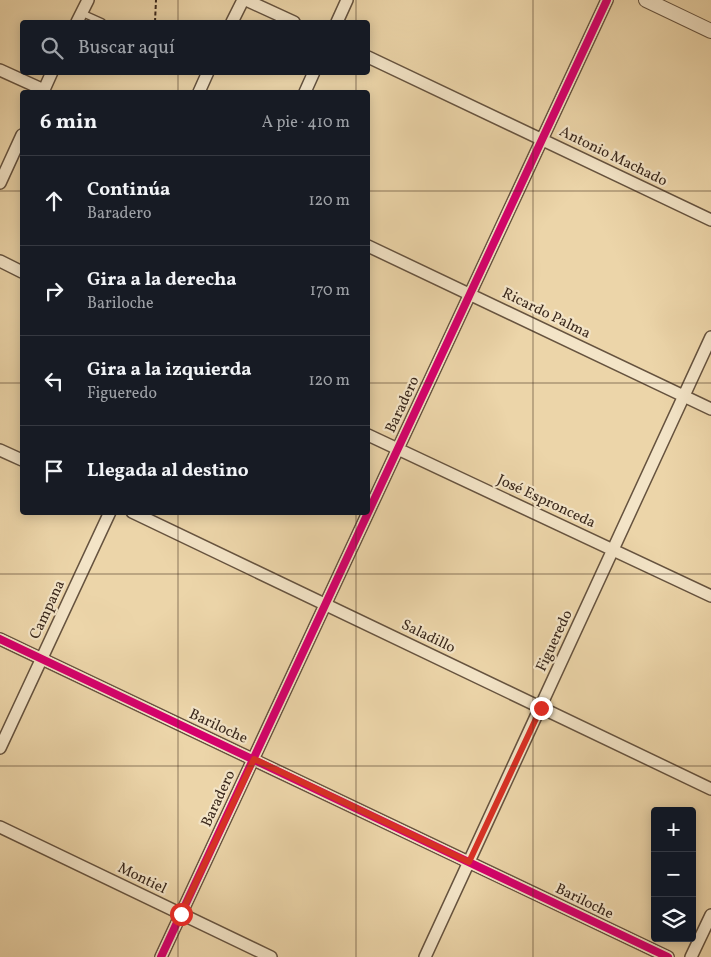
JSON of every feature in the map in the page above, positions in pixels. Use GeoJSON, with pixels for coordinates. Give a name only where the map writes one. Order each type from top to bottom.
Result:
{"type":"FeatureCollection","features":[{"type":"Feature","properties":{"kind":"street"},"geometry":{"type":"LineString","coordinates":[[80,18],[88,0]]}},
{"type":"Feature","properties":{"kind":"street"},"geometry":{"type":"LineString","coordinates":[[233,20],[244,0],[289,20]]}},
{"type":"Feature","properties":{"kind":"street"},"geometry":{"type":"LineString","coordinates":[[338,20],[348,0]]}},
{"type":"Feature","properties":{"kind":"street","name":"Baradero"},"geometry":{"type":"LineString","coordinates":[[370,508],[607,0]]}},
{"type":"Feature","properties":{"kind":"street"},"geometry":{"type":"LineString","coordinates":[[646,0],[711,31]]}},
{"type":"Feature","properties":{"kind":"street","name":"Antonio Machado"},"geometry":{"type":"LineString","coordinates":[[370,57],[711,220]]}},
{"type":"Feature","properties":{"kind":"street"},"geometry":{"type":"LineString","coordinates":[[0,70],[41,90]]}},
{"type":"Feature","properties":{"kind":"street"},"geometry":{"type":"LineString","coordinates":[[43,90],[51,75]]}},
{"type":"Feature","properties":{"kind":"street"},"geometry":{"type":"LineString","coordinates":[[200,90],[207,75]]}},
{"type":"Feature","properties":{"kind":"street"},"geometry":{"type":"LineString","coordinates":[[306,90],[313,75]]}},
{"type":"Feature","properties":{"kind":"street"},"geometry":{"type":"LineString","coordinates":[[0,183],[20,139]]}},
{"type":"Feature","properties":{"kind":"street","name":"Ricardo Palma"},"geometry":{"type":"LineString","coordinates":[[370,247],[711,409]]}},
{"type":"Feature","properties":{"kind":"street"},"geometry":{"type":"LineString","coordinates":[[0,260],[20,271]]}},
{"type":"Feature","properties":{"kind":"street","name":"Figueredo"},"geometry":{"type":"LineString","coordinates":[[425,957],[711,338]]}},
{"type":"Feature","properties":{"kind":"street","name":"José Espronceda"},"geometry":{"type":"LineString","coordinates":[[370,436],[711,596]]}},
{"type":"Feature","properties":{"kind":"street"},"geometry":{"type":"LineString","coordinates":[[0,450],[20,459]]}},
{"type":"Feature","properties":{"kind":"street","name":"Campana"},"geometry":{"type":"LineString","coordinates":[[0,748],[109,515]]}},
{"type":"Feature","properties":{"kind":"street","name":"Saladillo"},"geometry":{"type":"LineString","coordinates":[[138,515],[711,789]]}},
{"type":"Feature","properties":{"kind":"street","name":"Baradero"},"geometry":{"type":"LineString","coordinates":[[161,957],[367,515]]}},
{"type":"Feature","properties":{"kind":"street","name":"Bariloche"},"geometry":{"type":"LineString","coordinates":[[0,639],[668,957]]}},
{"type":"Feature","properties":{"kind":"street","name":"Montiel"},"geometry":{"type":"LineString","coordinates":[[0,827],[271,957]]}},
{"type":"Feature","properties":{"kind":"street"},"geometry":{"type":"LineString","coordinates":[[691,957],[711,915]]}},
{"type":"Feature","properties":{"kind":"path"},"geometry":{"type":"LineString","coordinates":[[155,20],[156,0]]}},
{"type":"Feature","properties":{"kind":"cycle path"},"geometry":{"type":"LineString","coordinates":[[370,509],[607,0]]}},
{"type":"Feature","properties":{"kind":"cycle path"},"geometry":{"type":"LineString","coordinates":[[161,957],[367,515]]}},
{"type":"Feature","properties":{"kind":"cycle path"},"geometry":{"type":"LineString","coordinates":[[0,639],[668,957]]}},
{"type":"Feature","properties":{"kind":"route"},"geometry":{"type":"LineString","coordinates":[[181,914],[254,759],[469,862],[541,708]]}}]}
